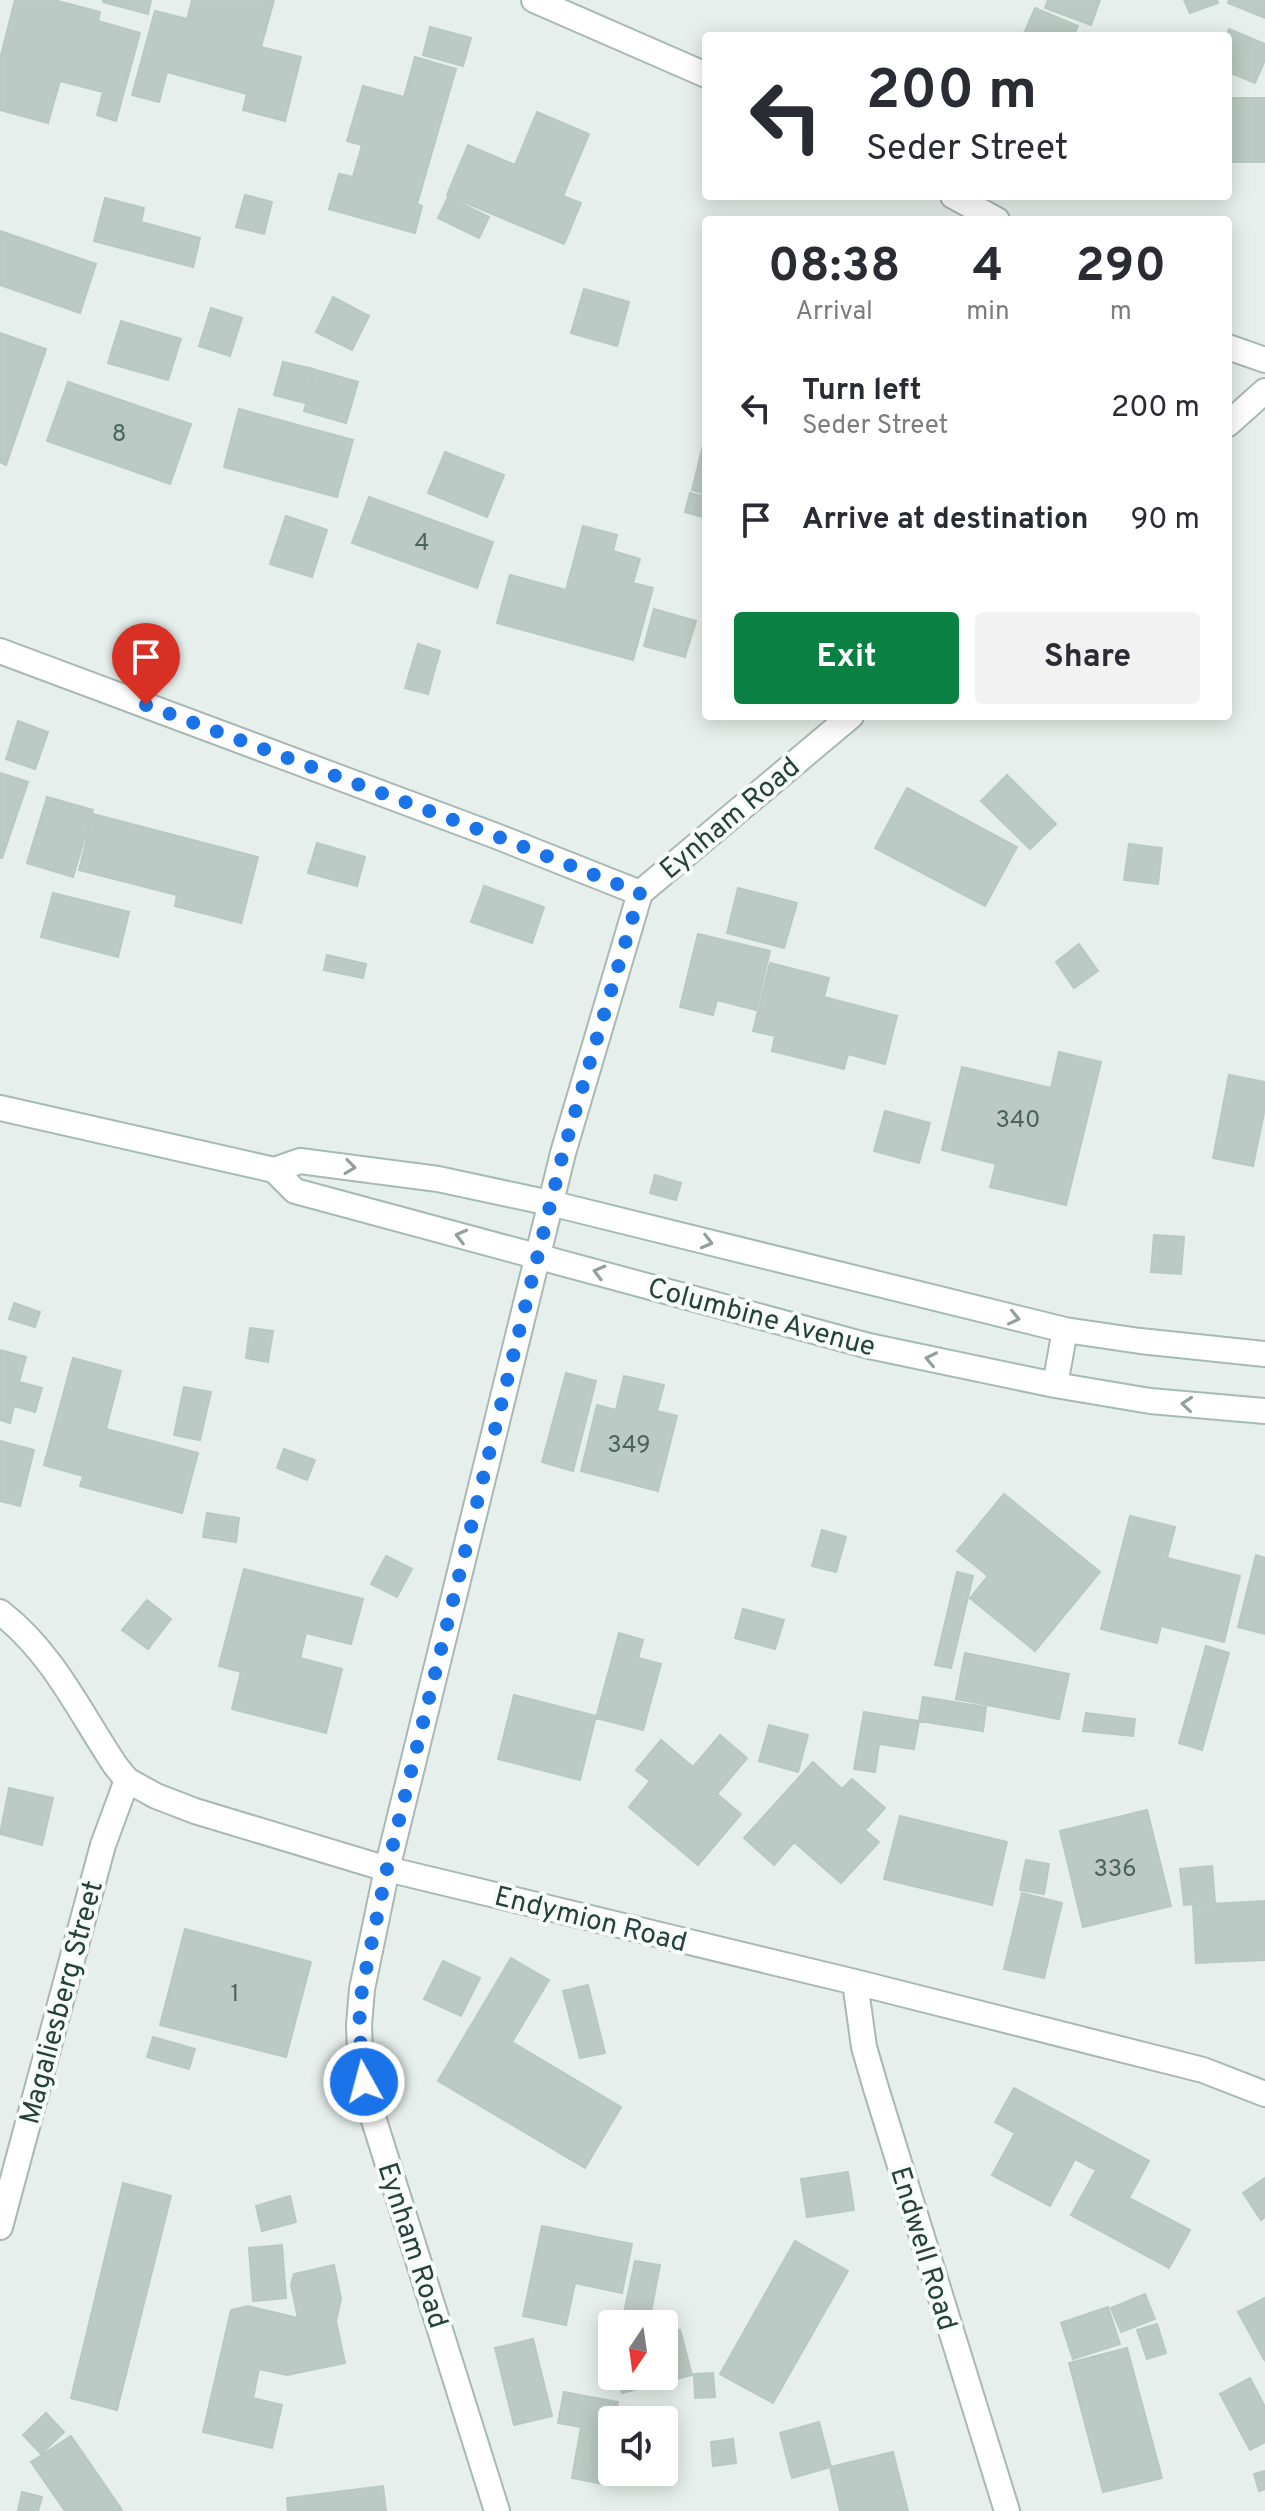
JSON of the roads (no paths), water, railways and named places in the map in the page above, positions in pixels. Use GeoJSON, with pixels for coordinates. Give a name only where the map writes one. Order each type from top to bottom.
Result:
{"type":"FeatureCollection","features":[{"type":"Feature","properties":{"kind":"street"},"geometry":{"type":"LineString","coordinates":[[534,0],[702,73]]}},
{"type":"Feature","properties":{"kind":"street"},"geometry":{"type":"LineString","coordinates":[[960,200],[990,216]]}},
{"type":"Feature","properties":{"kind":"street"},"geometry":{"type":"LineString","coordinates":[[1232,348],[1265,360]]}},
{"type":"Feature","properties":{"kind":"street"},"geometry":{"type":"LineString","coordinates":[[1232,420],[1265,391]]}},
{"type":"Feature","properties":{"kind":"street"},"geometry":{"type":"LineString","coordinates":[[0,651],[640,893]]}},
{"type":"Feature","properties":{"kind":"street","name":"Eynham Road"},"geometry":{"type":"LineString","coordinates":[[497,2511],[373,2117],[364,2082],[359,2025],[362,1989],[387,1869],[550,1203],[640,893],[846,720]]}},
{"type":"Feature","properties":{"kind":"street","name":"Columbine Avenue"},"geometry":{"type":"LineString","coordinates":[[0,1108],[274,1170],[300,1161],[438,1179],[550,1203],[1065,1330],[1265,1354]]}},
{"type":"Feature","properties":{"kind":"street","name":"Columbine Avenue"},"geometry":{"type":"LineString","coordinates":[[274,1170],[295,1191],[869,1346],[1055,1385],[1150,1401],[1265,1411]]}},
{"type":"Feature","properties":{"kind":"street"},"geometry":{"type":"LineString","coordinates":[[1055,1385],[1065,1330]]}},
{"type":"Feature","properties":{"kind":"street","name":"Endymion Road"},"geometry":{"type":"LineString","coordinates":[[0,1612],[20,1627],[42,1651],[127,1780],[156,1796],[195,1811],[387,1869],[1203,2070],[1265,2094]]}},
{"type":"Feature","properties":{"kind":"street","name":"Magaliesberg Street"},"geometry":{"type":"LineString","coordinates":[[0,2227],[103,1845],[127,1780]]}},
{"type":"Feature","properties":{"kind":"street","name":"Endwell Road"},"geometry":{"type":"LineString","coordinates":[[855,1982],[864,2047],[1007,2511]]}}]}
